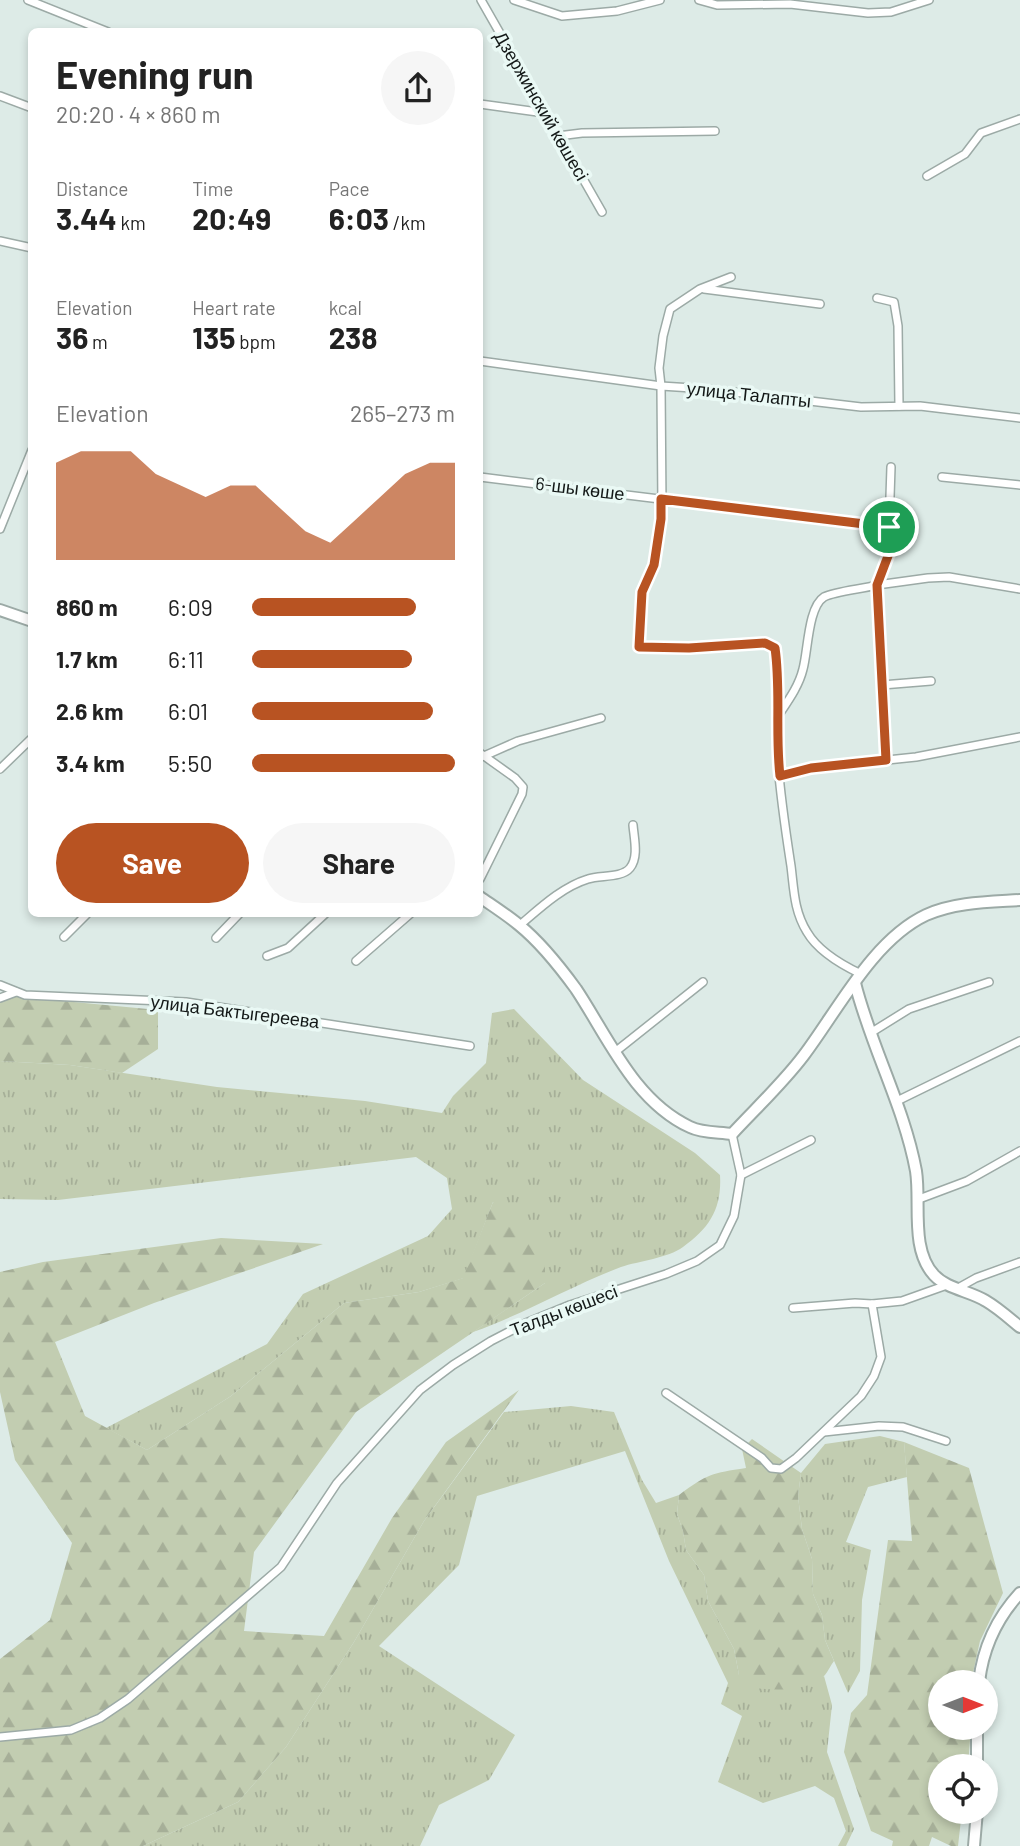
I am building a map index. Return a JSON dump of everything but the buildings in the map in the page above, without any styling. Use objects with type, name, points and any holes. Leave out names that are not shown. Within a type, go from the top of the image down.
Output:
[{"type":"street","points":[[29,0],[98,28]]},
{"type":"street","name":"Дзержинский көшесі","points":[[481,0],[602,212]]},
{"type":"street","points":[[514,0],[562,16],[617,10],[660,0]]},
{"type":"street","points":[[699,0],[717,5],[790,4],[868,13],[891,12],[929,0]]},
{"type":"street","points":[[0,96],[28,106]]},
{"type":"street","points":[[483,104],[545,113]]},
{"type":"street","points":[[927,176],[965,154],[981,133],[1020,118]]},
{"type":"street","points":[[558,136],[582,132],[715,131]]},
{"type":"street","points":[[0,241],[28,247]]},
{"type":"street","points":[[731,277],[699,289],[670,309],[663,336],[659,368],[661,519],[654,565],[642,592],[639,647],[689,648],[765,643],[775,648],[784,830],[798,916],[808,936],[858,978],[863,1014],[897,1101],[915,1171],[923,1255],[934,1276],[947,1285],[986,1300],[1020,1327]]},
{"type":"street","points":[[699,289],[718,289],[820,304]]},
{"type":"street","points":[[877,298],[894,302],[898,326],[899,406]]},
{"type":"street","name":"улица Талапты","points":[[483,361],[661,386],[861,407],[939,408],[1020,418]]},
{"type":"street","points":[[0,529],[28,460]]},
{"type":"street","points":[[886,760],[877,585],[888,556],[891,467]]},
{"type":"street","name":"6-шы көше","points":[[483,477],[889,527]]},
{"type":"street","points":[[942,477],[1020,485]]},
{"type":"street","points":[[777,716],[794,692],[803,670],[814,612],[825,597],[877,585],[948,577],[1020,589]]},
{"type":"street","points":[[0,610],[28,620]]},
{"type":"street","points":[[882,685],[931,681]]},
{"type":"street","points":[[483,755],[518,741],[601,718]]},
{"type":"street","points":[[780,776],[811,768],[916,757],[1020,737]]},
{"type":"street","points":[[0,769],[28,742]]},
{"type":"street","points":[[483,756],[515,778],[523,787],[483,873]]},
{"type":"street","points":[[520,925],[545,903],[588,879],[627,872],[633,865],[635,856],[634,825]]},
{"type":"street","points":[[483,899],[520,925],[574,987],[629,1074],[654,1102],[672,1118],[691,1128],[732,1134],[803,1058],[858,978],[902,930],[926,915],[973,903],[1020,900]]},
{"type":"street","points":[[65,937],[84,917]]},
{"type":"street","points":[[216,937],[236,917]]},
{"type":"street","points":[[267,957],[288,948],[322,917]]},
{"type":"street","points":[[356,961],[407,917]]},
{"type":"street","points":[[615,1052],[703,982]]},
{"type":"street","points":[[872,1032],[909,1009],[989,982]]},
{"type":"street","points":[[0,985],[17,992]]},
{"type":"street","name":"улица Бактыгереева","points":[[0,998],[17,992],[48,996],[186,1002],[470,1046]]},
{"type":"street","points":[[897,1101],[1020,1041]]},
{"type":"street","name":"Талды көшесі","points":[[0,1737],[71,1730],[100,1718],[128,1699],[281,1567],[337,1483],[420,1390],[491,1340],[570,1305],[666,1274],[697,1261],[720,1245],[734,1216],[741,1175],[732,1134]]},
{"type":"street","points":[[741,1175],[811,1140]]},
{"type":"street","points":[[919,1199],[967,1181],[1020,1151]]},
{"type":"street","points":[[958,1288],[976,1278],[1020,1262]]},
{"type":"street","points":[[793,1308],[902,1301],[947,1285]]},
{"type":"street","points":[[666,1393],[762,1458],[771,1468],[781,1469],[861,1396],[874,1377],[881,1357],[872,1304]]},
{"type":"street","points":[[823,1432],[879,1426],[903,1427],[946,1441]]},
{"type":"street","points":[[980,1670],[982,1658],[995,1627],[1020,1593]]},
{"type":"street","points":[[974,1846],[975,1824]]},
{"type":"green space","points":[[0,995],[158,1010],[158,1049],[122,1073],[70,1065],[0,1061]]},
{"type":"green space","points":[[514,1009],[583,1080],[695,1153],[720,1175],[719,1198],[707,1225],[677,1251],[621,1267],[473,1332],[545,1283],[493,1202],[464,1278],[419,1292],[344,1303],[231,1396],[147,1450],[106,1428],[267,1344],[303,1294],[428,1236],[452,1209],[447,1178],[416,1157],[58,1200],[0,1199],[0,1061],[70,1065],[217,1087],[365,1101],[442,1113],[453,1096],[486,1063],[492,1013]]},
{"type":"green space","points":[[493,1202],[545,1242],[545,1283],[356,1412],[254,1552],[244,1631],[324,1636],[392,1518],[446,1442],[519,1390],[424,1521],[354,1642],[286,1747],[238,1802],[143,1846],[0,1846],[0,1659],[50,1620],[72,1543],[15,1460],[0,1392],[0,1272],[43,1262],[221,1238],[323,1244],[154,1303],[55,1342],[85,1416],[147,1450],[231,1396],[344,1303],[419,1292],[463,1278]]},
{"type":"green space","points":[[571,1406],[614,1412],[642,1480],[656,1503],[679,1495],[677,1514],[686,1550],[704,1575],[708,1601],[734,1649],[739,1675],[804,1686],[824,1676],[832,1705],[827,1752],[854,1829],[846,1846],[838,1846],[846,1831],[834,1798],[815,1786],[763,1803],[718,1782],[742,1716],[721,1704],[728,1683],[669,1561],[625,1451],[477,1496],[459,1565],[379,1646],[515,1735],[489,1780],[439,1805],[420,1846],[143,1846],[238,1802],[286,1747],[354,1642],[424,1521],[504,1412]]},
{"type":"green space","points":[[880,1436],[904,1442],[907,1477],[868,1487],[846,1542],[871,1550],[862,1600],[860,1671],[848,1693],[825,1640],[822,1615],[813,1594],[812,1559],[802,1529],[798,1496],[801,1473],[825,1444]]},
{"type":"green space","points":[[752,1439],[801,1473],[798,1496],[802,1529],[812,1559],[813,1594],[822,1615],[825,1640],[834,1661],[825,1675],[817,1681],[798,1688],[776,1690],[745,1687],[739,1675],[734,1649],[708,1601],[704,1575],[686,1550],[677,1514],[679,1495],[696,1483],[717,1473],[746,1468],[742,1449]]},
{"type":"green space","points":[[904,1442],[969,1468],[1003,1593],[980,1641],[974,1670],[928,1670],[928,1740],[970,1740],[969,1754],[928,1754],[928,1824],[961,1824],[958,1846],[951,1846],[932,1837],[929,1846],[892,1846],[893,1841],[871,1831],[844,1752],[851,1713],[867,1695],[888,1540],[912,1541]]},
{"type":"route","points":[[661,499],[889,527],[888,556],[877,585],[886,760],[811,768],[780,776],[775,648],[765,643],[689,648],[639,647],[642,592],[654,565],[661,519],[661,499]]}]
